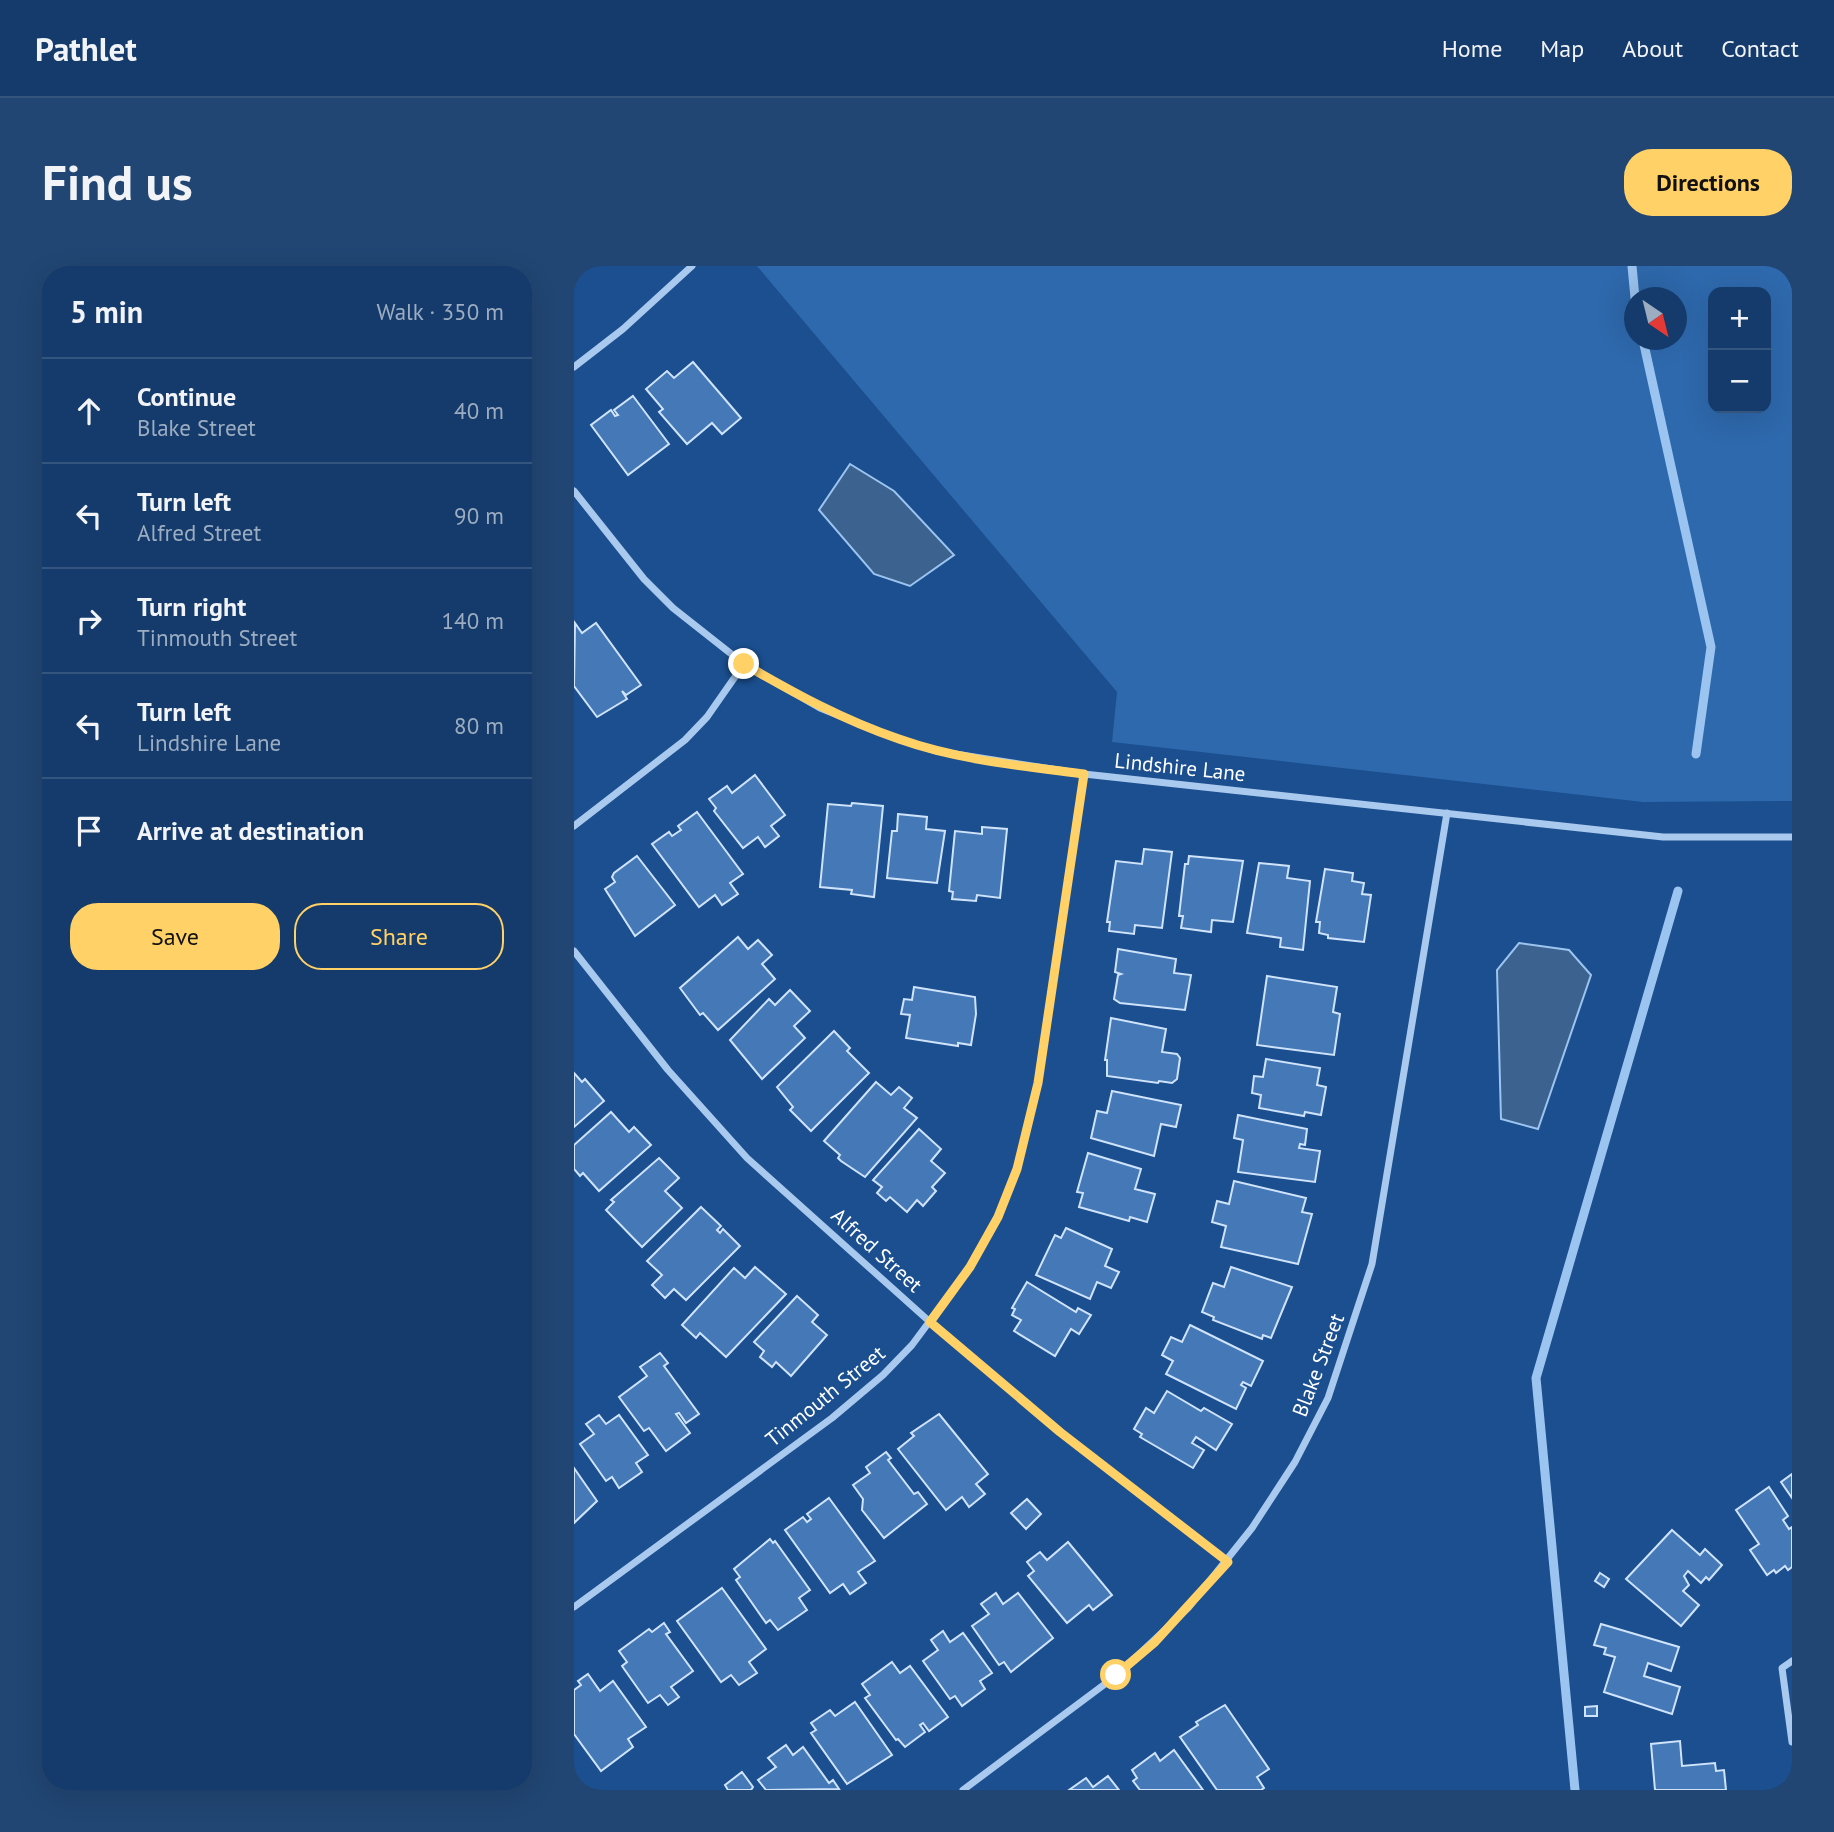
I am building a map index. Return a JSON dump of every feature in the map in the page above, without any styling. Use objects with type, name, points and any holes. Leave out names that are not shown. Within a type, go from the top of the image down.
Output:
[{"type":"street","points":[[574,367],[624,329],[692,266]]},
{"type":"street","name":"Lindshire Lane","points":[[574,491],[644,579],[673,608],[744,664],[820,708],[900,740],[981,760],[1084,774],[1663,837],[1792,837]]},
{"type":"street","points":[[574,826],[685,740],[707,717],[744,664]]},
{"type":"street","name":"Tinmouth Street","points":[[574,1607],[832,1418],[883,1375],[930,1322],[970,1267],[998,1217],[1017,1169],[1038,1083],[1084,774]]},
{"type":"street","name":"Blake Street","points":[[962,1790],[1070,1712],[1126,1666],[1188,1608],[1228,1562],[1295,1462],[1328,1398],[1372,1264],[1447,813]]},
{"type":"street","name":"Alfred Street","points":[[574,951],[668,1070],[723,1132],[930,1322],[1060,1432],[1228,1562]]},
{"type":"street","points":[[1792,1661],[1782,1668],[1792,1742]]},
{"type":"shaded area","points":[[757,266],[1792,266],[1792,801],[1643,802],[1112,742],[1117,692]]},
{"type":"shaded area","points":[[850,464],[894,491],[954,555],[910,586],[874,574],[819,510]]},
{"type":"shaded area","points":[[1519,943],[1569,950],[1591,975],[1538,1129],[1501,1119],[1497,970]]},
{"type":"building","points":[[693,362],[741,418],[722,434],[712,423],[687,444],[659,412],[663,409],[646,389],[667,371],[674,378]]},
{"type":"building","points":[[633,396],[669,444],[628,475],[591,425],[611,410],[615,416],[618,415],[614,410]]},
{"type":"building","points":[[575,623],[582,633],[596,623],[641,685],[626,695],[622,691],[627,699],[597,717],[574,686]]},
{"type":"building","points":[[755,775],[785,815],[771,826],[779,836],[765,847],[758,837],[743,848],[714,811],[716,808],[709,799],[727,786],[732,793]]},
{"type":"building","points":[[852,803],[883,806],[874,897],[851,894],[852,890],[820,887],[828,804],[851,806]]},
{"type":"building","points":[[697,812],[743,874],[730,883],[738,894],[722,905],[715,895],[699,907],[652,844],[669,832],[672,836],[681,830],[678,826]]},
{"type":"building","points":[[898,814],[927,817],[926,829],[945,831],[937,883],[887,878],[892,831],[897,831]]},
{"type":"building","points":[[982,827],[1007,829],[1000,898],[977,895],[976,901],[952,899],[953,892],[949,891],[955,831],[982,834]]},
{"type":"building","points":[[1144,849],[1172,852],[1162,928],[1135,925],[1134,934],[1109,931],[1110,922],[1107,922],[1116,861],[1142,864]]},
{"type":"building","points":[[637,856],[675,905],[635,936],[605,889],[615,882],[612,877],[614,873]]},
{"type":"building","points":[[1189,856],[1243,861],[1233,922],[1212,920],[1211,932],[1181,928],[1183,916],[1179,916],[1185,864],[1188,864]]},
{"type":"building","points":[[1259,863],[1289,866],[1287,878],[1310,881],[1303,950],[1280,947],[1281,938],[1247,933]]},
{"type":"building","points":[[1325,869],[1353,873],[1352,881],[1364,883],[1362,894],[1371,895],[1364,942],[1328,938],[1328,935],[1319,933],[1320,922],[1316,922]]},
{"type":"building","points":[[738,937],[748,949],[758,940],[772,955],[762,964],[775,979],[718,1030],[703,1013],[700,1015],[680,988]]},
{"type":"building","points":[[1118,949],[1176,959],[1174,973],[1191,975],[1185,1010],[1120,1003],[1114,999],[1118,975],[1121,974],[1115,972]]},
{"type":"building","points":[[1267,976],[1337,987],[1333,1012],[1340,1014],[1334,1055],[1257,1045]]},
{"type":"building","points":[[914,987],[975,997],[976,1014],[971,1045],[958,1043],[958,1046],[906,1038],[910,1015],[901,1014],[904,999],[912,1000]]},
{"type":"building","points":[[790,990],[810,1011],[794,1026],[805,1038],[762,1079],[730,1040],[769,999],[775,1005]]},
{"type":"building","points":[[1111,1018],[1166,1029],[1162,1052],[1177,1054],[1180,1058],[1177,1079],[1172,1083],[1158,1083],[1107,1076],[1105,1060]]},
{"type":"building","points":[[834,1031],[850,1048],[847,1051],[869,1073],[811,1131],[790,1110],[793,1107],[777,1087]]},
{"type":"building","points":[[1266,1059],[1320,1068],[1317,1085],[1326,1087],[1321,1115],[1305,1112],[1304,1116],[1259,1108],[1261,1095],[1252,1093],[1254,1076],[1263,1077]]},
{"type":"building","points":[[574,1073],[582,1082],[585,1079],[604,1101],[574,1127]]},
{"type":"building","points":[[876,1082],[891,1095],[899,1087],[912,1098],[904,1108],[917,1118],[865,1177],[841,1161],[838,1158],[840,1155],[824,1141]]},
{"type":"building","points":[[1112,1091],[1181,1105],[1176,1127],[1161,1124],[1154,1156],[1091,1138],[1097,1111],[1107,1113]]},
{"type":"building","points":[[611,1112],[629,1132],[634,1127],[651,1145],[599,1191],[583,1173],[580,1176],[574,1169],[574,1145]]},
{"type":"building","points":[[1238,1115],[1307,1129],[1305,1145],[1300,1144],[1299,1148],[1320,1151],[1315,1182],[1238,1172],[1243,1140],[1234,1138]]},
{"type":"building","points":[[919,1129],[941,1149],[931,1161],[945,1173],[932,1187],[936,1191],[923,1206],[917,1200],[907,1212],[890,1197],[886,1201],[877,1193],[882,1187],[873,1180]]},
{"type":"building","points":[[1088,1153],[1141,1169],[1135,1189],[1155,1194],[1147,1222],[1130,1217],[1129,1221],[1079,1207],[1083,1193],[1077,1192]]},
{"type":"building","points":[[659,1158],[679,1178],[665,1191],[682,1208],[642,1247],[606,1210],[614,1202],[611,1200]]},
{"type":"building","points":[[1234,1181],[1306,1198],[1302,1212],[1312,1214],[1298,1264],[1221,1247],[1226,1226],[1212,1222],[1217,1201],[1229,1204]]},
{"type":"building","points":[[701,1207],[721,1226],[717,1230],[720,1233],[723,1229],[740,1246],[686,1300],[674,1289],[665,1298],[652,1285],[662,1275],[647,1261]]},
{"type":"building","points":[[1066,1228],[1112,1249],[1105,1266],[1119,1272],[1111,1288],[1097,1282],[1090,1299],[1036,1275],[1055,1235],[1061,1238]]},
{"type":"building","points":[[755,1267],[786,1294],[726,1357],[700,1333],[696,1338],[682,1325],[734,1268],[745,1278]]},
{"type":"building","points":[[1231,1267],[1292,1287],[1271,1338],[1263,1335],[1262,1339],[1213,1320],[1214,1317],[1202,1312],[1213,1283],[1224,1287]]},
{"type":"building","points":[[1027,1282],[1076,1312],[1078,1308],[1091,1315],[1079,1334],[1071,1329],[1055,1356],[1014,1331],[1021,1320],[1012,1315],[1015,1309],[1012,1308]]},
{"type":"building","points":[[797,1296],[818,1315],[812,1322],[827,1335],[791,1376],[776,1362],[772,1367],[760,1357],[764,1351],[754,1342]]},
{"type":"building","points":[[1190,1325],[1263,1361],[1251,1386],[1243,1382],[1241,1385],[1246,1388],[1236,1409],[1166,1374],[1173,1361],[1162,1355],[1171,1337],[1182,1342]]},
{"type":"building","points":[[660,1353],[668,1363],[664,1366],[699,1414],[686,1423],[679,1413],[676,1414],[690,1433],[666,1451],[649,1428],[644,1431],[619,1397],[647,1376],[640,1367]]},
{"type":"building","points":[[1167,1391],[1201,1411],[1204,1408],[1232,1424],[1216,1450],[1196,1437],[1192,1443],[1204,1450],[1193,1468],[1140,1437],[1142,1434],[1134,1429],[1146,1408],[1154,1413]]},
{"type":"building","points":[[939,1414],[988,1474],[976,1484],[985,1494],[969,1507],[962,1497],[946,1510],[898,1449],[914,1436],[911,1433]]},
{"type":"building","points":[[599,1415],[606,1424],[619,1415],[648,1455],[636,1463],[642,1472],[619,1488],[612,1477],[606,1481],[580,1444],[594,1434],[586,1424]]},
{"type":"building","points":[[886,1452],[891,1458],[888,1460],[914,1494],[918,1492],[927,1504],[884,1538],[862,1510],[863,1499],[853,1485],[870,1473],[866,1467]]},
{"type":"building","points":[[574,1468],[597,1501],[574,1523]]},
{"type":"building","points":[[1792,1474],[1792,1498],[1781,1482]]},
{"type":"building","points":[[1769,1487],[1788,1516],[1783,1520],[1789,1529],[1792,1527],[1792,1567],[1788,1570],[1785,1566],[1776,1573],[1774,1570],[1767,1575],[1750,1550],[1759,1544],[1736,1510]]},
{"type":"building","points":[[829,1498],[875,1561],[858,1572],[866,1583],[850,1594],[843,1584],[830,1593],[785,1530],[803,1517],[807,1522],[811,1519],[807,1514]]},
{"type":"building","points":[[1027,1499],[1041,1514],[1026,1529],[1011,1513]]},
{"type":"building","points":[[1672,1530],[1700,1555],[1705,1549],[1722,1565],[1709,1580],[1706,1577],[1701,1583],[1688,1571],[1684,1576],[1689,1585],[1683,1591],[1699,1605],[1681,1626],[1626,1579]]},
{"type":"building","points":[[770,1539],[773,1543],[775,1541],[810,1590],[799,1598],[807,1610],[778,1630],[770,1620],[766,1623],[736,1580],[740,1577],[734,1569]]},
{"type":"building","points":[[1068,1542],[1112,1595],[1093,1610],[1089,1605],[1067,1623],[1028,1576],[1034,1571],[1027,1562],[1040,1552],[1047,1560]]},
{"type":"building","points":[[1600,1573],[1609,1579],[1604,1587],[1595,1581]]},
{"type":"building","points":[[722,1588],[766,1649],[749,1662],[757,1673],[739,1685],[731,1675],[721,1682],[677,1621]]},
{"type":"building","points":[[996,1593],[1003,1604],[1018,1593],[1053,1638],[1011,1672],[1004,1662],[999,1665],[972,1626],[989,1614],[981,1604]]},
{"type":"building","points":[[664,1623],[670,1632],[666,1634],[693,1671],[671,1687],[679,1697],[668,1705],[660,1695],[648,1703],[622,1666],[627,1662],[619,1651],[649,1629],[652,1632]]},
{"type":"building","points":[[1601,1624],[1679,1647],[1671,1671],[1648,1663],[1644,1676],[1680,1687],[1672,1714],[1604,1692],[1615,1657],[1604,1654],[1606,1648],[1594,1645]]},
{"type":"building","points":[[943,1631],[950,1642],[963,1633],[992,1673],[980,1681],[985,1689],[962,1706],[955,1696],[950,1699],[923,1661],[938,1650],[931,1640]]},
{"type":"building","points":[[892,1662],[900,1673],[910,1666],[948,1717],[929,1731],[923,1723],[920,1725],[925,1732],[905,1747],[896,1740],[865,1698],[870,1695],[862,1684]]},
{"type":"building","points":[[588,1674],[600,1691],[613,1681],[646,1727],[628,1739],[633,1747],[601,1771],[574,1734],[574,1690],[581,1685],[578,1681]]},
{"type":"building","points":[[855,1702],[892,1755],[847,1784],[811,1733],[816,1730],[811,1723],[830,1710],[835,1716]]},
{"type":"building","points":[[1225,1705],[1269,1769],[1257,1777],[1264,1788],[1261,1790],[1217,1790],[1180,1737],[1198,1725],[1196,1722]]},
{"type":"building","points":[[1597,1706],[1597,1716],[1585,1716],[1585,1707]]},
{"type":"building","points":[[1680,1741],[1682,1766],[1715,1763],[1716,1771],[1724,1770],[1726,1790],[1655,1790],[1651,1744]]},
{"type":"building","points":[[786,1745],[793,1755],[803,1747],[829,1783],[833,1780],[839,1789],[766,1790],[758,1780],[776,1767],[768,1758]]},
{"type":"building","points":[[1174,1750],[1203,1790],[1140,1790],[1133,1781],[1137,1778],[1132,1770],[1155,1753],[1160,1761]]},
{"type":"building","points":[[742,1772],[753,1787],[751,1790],[728,1790],[725,1785]]},
{"type":"building","points":[[1108,1776],[1119,1790],[1069,1790],[1086,1778],[1093,1787]]},
{"type":"waterway","points":[[1632,266],[1634,287]]},
{"type":"waterway","points":[[1645,350],[1711,647],[1696,754]]},
{"type":"waterway","points":[[1575,1790],[1536,1378],[1678,891]]},
{"type":"route","points":[[744,664],[820,708],[900,740],[981,760],[1084,774],[1038,1083],[1017,1169],[998,1217],[970,1267],[930,1322],[1060,1432],[1228,1562],[1155,1642],[1116,1675]]}]
